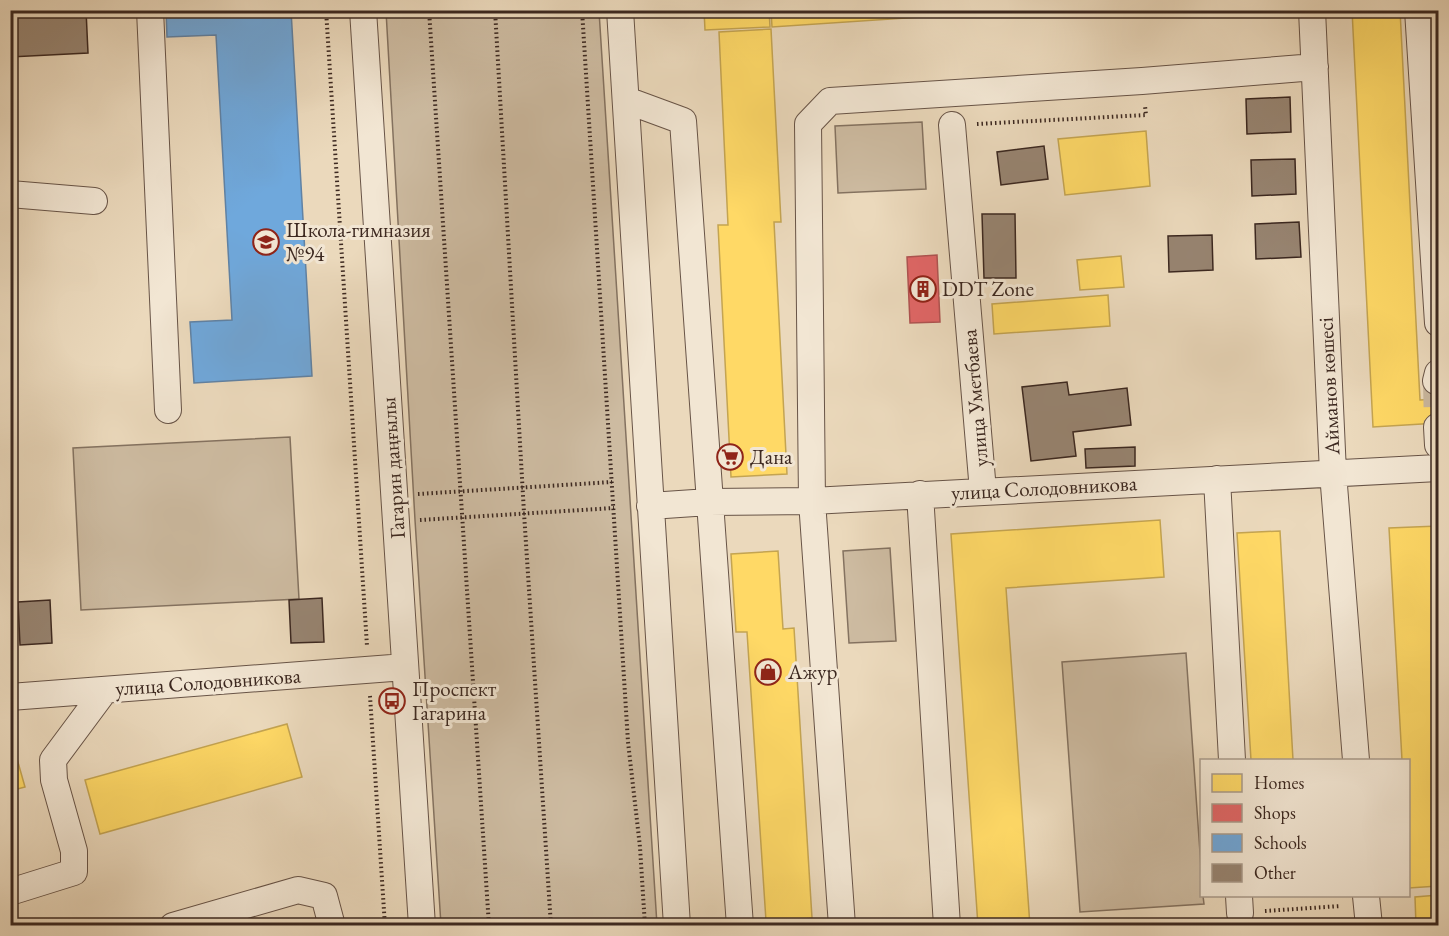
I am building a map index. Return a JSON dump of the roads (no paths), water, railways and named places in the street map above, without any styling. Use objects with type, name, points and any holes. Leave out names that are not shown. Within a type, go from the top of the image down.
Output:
[{"type":"street","points":[[150,10],[168,410]]},
{"type":"street","name":"Гагарин даңғылы","points":[[363,10],[422,926]]},
{"type":"street","points":[[620,10],[677,926]]},
{"type":"street","name":"Айманов көшесі","points":[[1312,10],[1333,473],[1356,759]]},
{"type":"street","points":[[1418,10],[1435,208],[1438,323]]},
{"type":"street","points":[[842,926],[812,501],[808,124],[830,101],[1142,81],[1315,67]]},
{"type":"street","points":[[626,100],[683,121],[740,926]]},
{"type":"street","name":"улица Уметбаева","points":[[952,125],[983,491]]},
{"type":"street","points":[[10,194],[94,201]]},
{"type":"street","points":[[1438,373],[1436,381],[1438,381]]},
{"type":"street","name":"улица Солодовникова","points":[[650,506],[709,502],[812,501],[1438,468]]},
{"type":"street","points":[[1217,479],[1232,759]]},
{"type":"street","points":[[920,494],[947,926]]},
{"type":"street","name":"улица Солодовникова","points":[[10,697],[405,667]]},
{"type":"street","points":[[10,892],[74,872],[74,851],[54,780],[53,760],[105,690]]},
{"type":"street","points":[[173,926],[298,890],[324,896],[332,926]]},
{"type":"tunnel","points":[[1436,381],[1437,427]]},
{"type":"place","name":"Школа-гимназия №94","points":[[266,242]]},
{"type":"place","name":"DDT Zone","points":[[923,289]]},
{"type":"place","name":"Дана","points":[[730,457]]},
{"type":"place","name":"Ажур","points":[[768,672]]},
{"type":"place","name":"Проспект Гагарина","points":[[392,701]]}]
